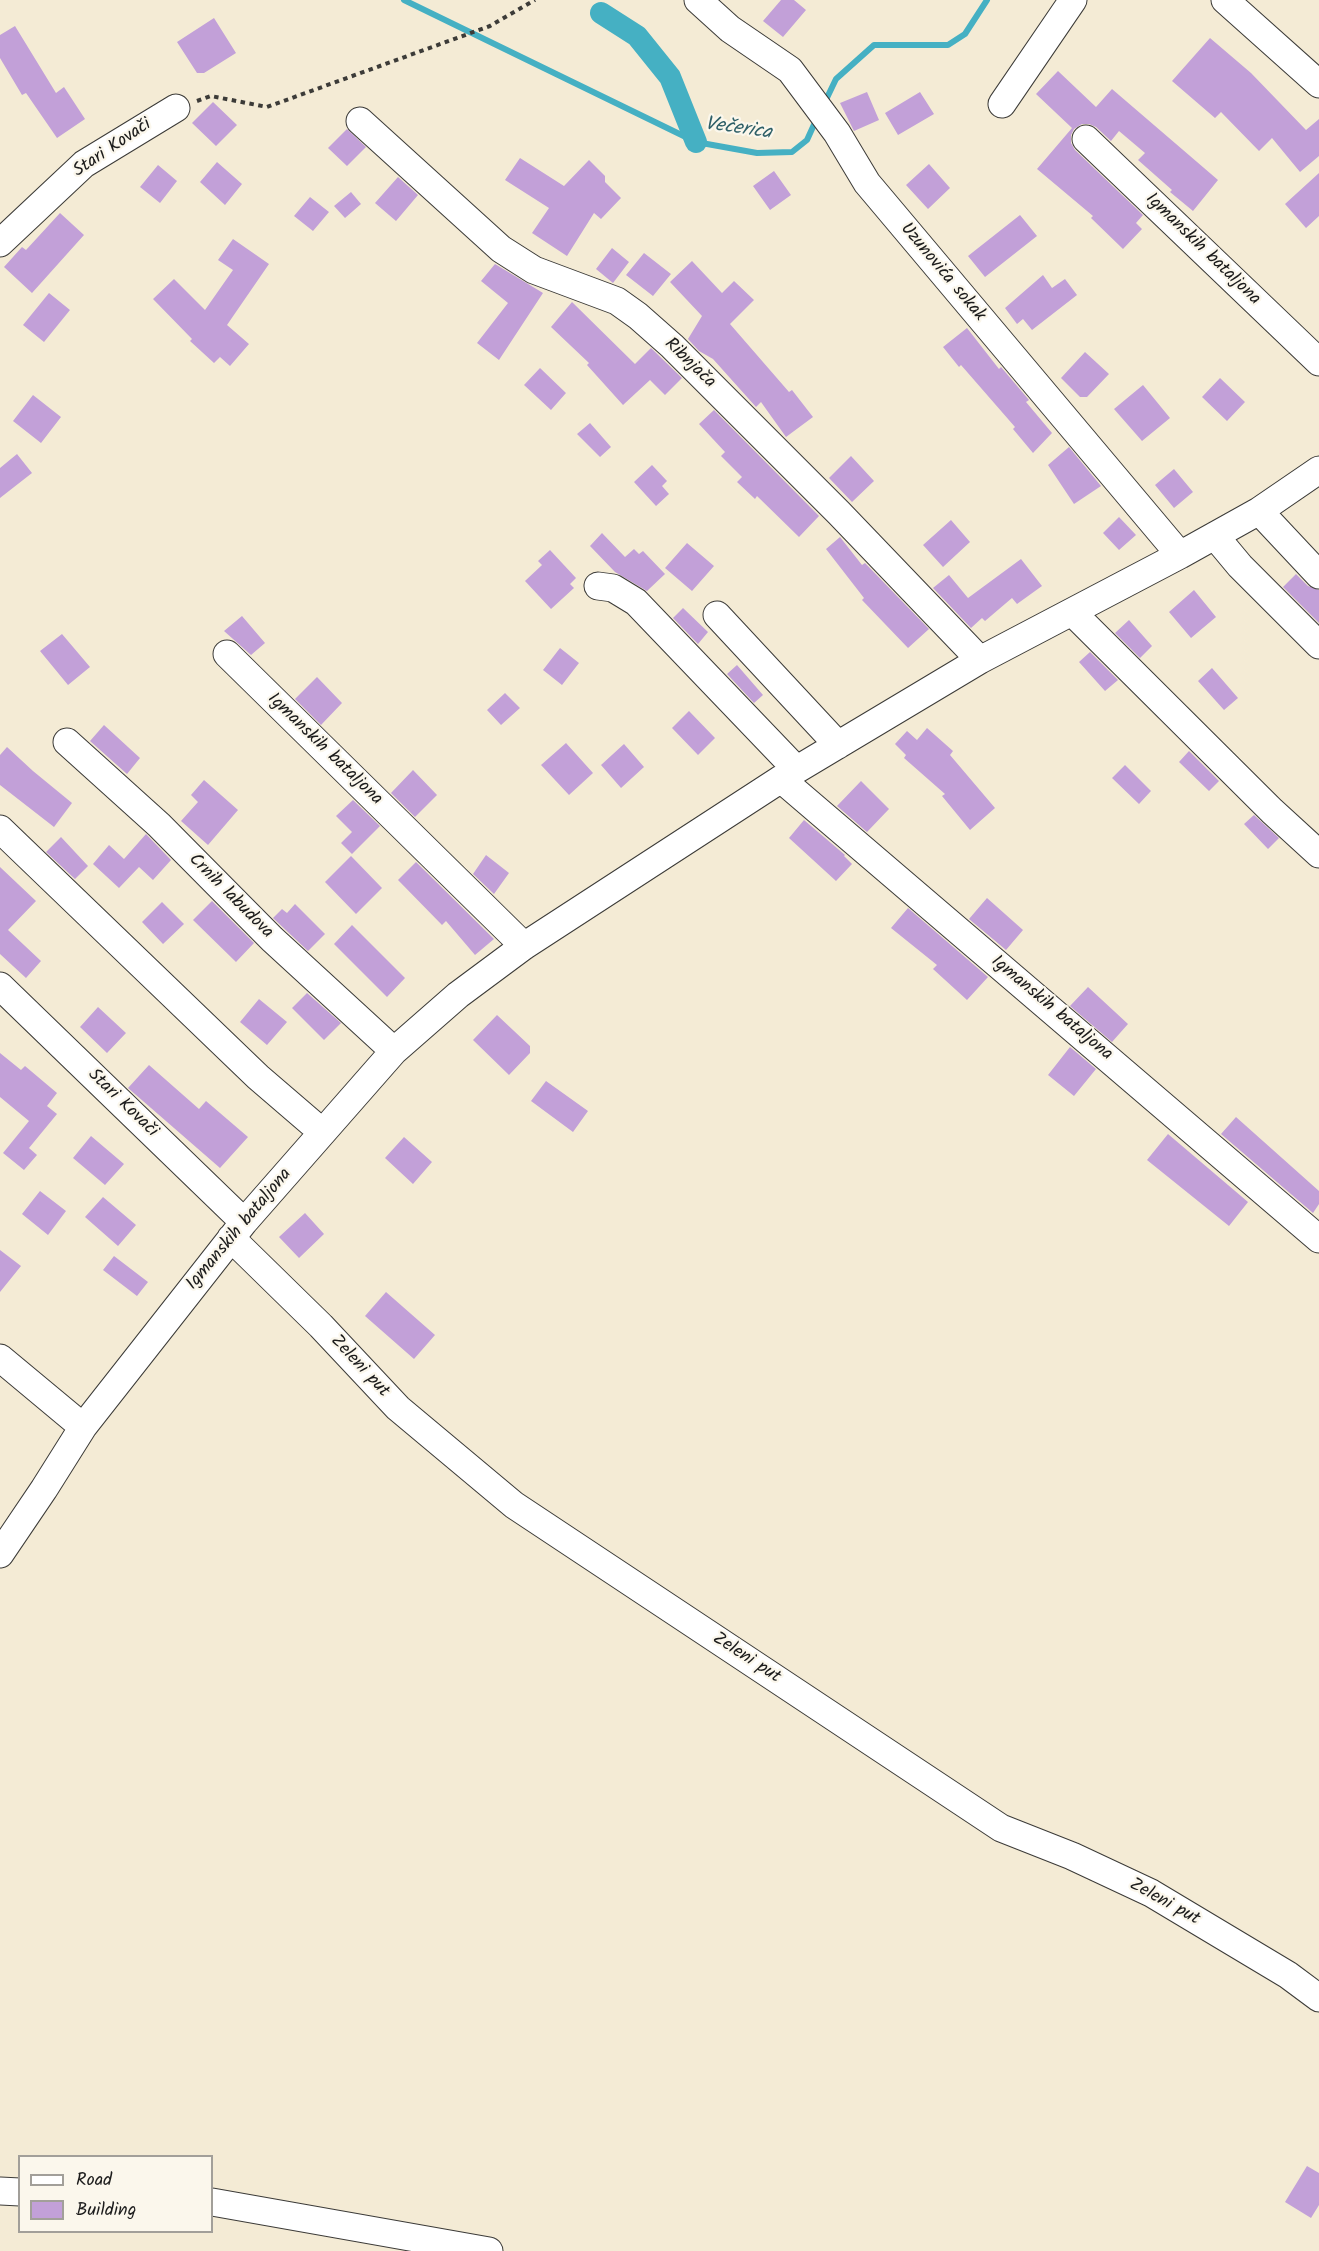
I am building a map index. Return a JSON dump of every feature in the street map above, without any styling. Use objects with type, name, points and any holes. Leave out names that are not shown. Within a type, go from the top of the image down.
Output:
[{"type":"street","name":"Uzunovića sokak","points":[[698,0],[730,29],[790,70],[837,133],[867,183],[1180,555]]},
{"type":"street","points":[[1002,104],[1073,0]]},
{"type":"street","points":[[1225,0],[1319,84]]},
{"type":"street","name":"Stari Kovači","points":[[0,243],[84,164],[176,108]]},
{"type":"street","name":"Ribnjača","points":[[360,121],[501,249],[534,270],[617,301],[638,316],[672,346],[839,513],[980,660]]},
{"type":"street","name":"Igmanskih bataljona","points":[[1086,139],[1319,362]]},
{"type":"street","name":"Igmanskih bataljona","points":[[0,1554],[83,1427],[238,1230],[394,1051],[458,995],[524,945],[789,774],[980,660],[1260,511],[1319,470]]},
{"type":"street","points":[[1260,511],[1319,575]]},
{"type":"street","points":[[1215,536],[1240,566],[1319,645]]},
{"type":"street","points":[[598,586],[613,588],[636,602],[789,774]]},
{"type":"street","points":[[1072,612],[1272,812],[1319,854]]},
{"type":"street","points":[[717,615],[838,745]]},
{"type":"street","name":"Igmanskih bataljona","points":[[227,654],[524,945]]},
{"type":"street","name":"Crnih labudova","points":[[67,742],[159,825],[272,939],[394,1051]]},
{"type":"street","name":"Igmanskih bataljona","points":[[789,774],[1319,1239]]},
{"type":"street","points":[[0,829],[258,1077],[322,1132]]},
{"type":"street","name":"Stari Kovači","points":[[0,986],[238,1230]]},
{"type":"street","name":"Zeleni put","points":[[238,1230],[321,1326],[398,1408],[514,1505],[1001,1828],[1072,1856],[1151,1893],[1288,1975],[1319,1998]]},
{"type":"street","points":[[0,1358],[83,1427]]},
{"type":"street","points":[[0,2191],[18,2192]]},
{"type":"street","points":[[213,2202],[489,2251]]},
{"type":"path","points":[[176,108],[211,96],[267,107],[487,27],[535,0]]},
{"type":"building","points":[[781,0],[794,0],[806,10],[783,37],[763,21]]},
{"type":"building","points":[[214,18],[236,53],[204,73],[197,73],[177,42]]},
{"type":"building","points":[[15,26],[56,93],[64,87],[85,119],[57,138],[26,93],[22,95],[0,58],[0,35]]},
{"type":"building","points":[[1210,38],[1251,73],[1306,130],[1319,119],[1319,156],[1300,172],[1272,138],[1259,151],[1221,112],[1215,118],[1172,81]]},
{"type":"building","points":[[1058,71],[1096,107],[1112,89],[1218,180],[1193,211],[1138,160],[1145,153],[1119,131],[1111,141],[1096,127],[1082,124],[1074,129],[1071,143],[1075,150],[1143,215],[1136,223],[1142,229],[1123,249],[1091,218],[1093,216],[1037,169],[1072,128],[1036,94]]},
{"type":"building","points":[[867,92],[879,120],[854,131],[840,103]]},
{"type":"building","points":[[920,92],[934,114],[898,135],[885,113]]},
{"type":"building","points":[[213,102],[237,125],[216,146],[192,123]]},
{"type":"building","points":[[347,129],[366,147],[347,166],[328,148]]},
{"type":"building","points":[[520,158],[564,186],[589,160],[605,176],[605,182],[621,198],[601,219],[594,213],[567,256],[532,233],[549,208],[505,180]]},
{"type":"building","points":[[217,162],[242,184],[225,205],[200,182]]},
{"type":"building","points":[[929,164],[950,188],[928,209],[906,185]]},
{"type":"building","points":[[158,165],[177,181],[160,203],[140,187]]},
{"type":"building","points":[[774,171],[791,195],[770,210],[753,186]]},
{"type":"building","points":[[1319,173],[1319,216],[1306,228],[1285,204]]},
{"type":"building","points":[[398,177],[418,195],[396,221],[375,203]]},
{"type":"building","points":[[351,192],[361,204],[345,218],[334,206]]},
{"type":"building","points":[[310,197],[329,212],[313,231],[294,216]]},
{"type":"building","points":[[60,213],[84,235],[32,293],[4,267],[22,247],[26,250]]},
{"type":"building","points":[[1020,215],[1037,236],[985,277],[968,256]]},
{"type":"building","points":[[233,239],[269,264],[227,325],[249,344],[230,366],[220,357],[214,363],[190,341],[192,339],[153,299],[174,279],[205,310],[233,270],[218,260]]},
{"type":"building","points":[[612,248],[629,262],[613,283],[596,269]]},
{"type":"building","points":[[644,253],[671,274],[653,296],[626,275]]},
{"type":"building","points":[[692,261],[722,293],[734,281],[754,300],[730,324],[789,392],[792,390],[813,417],[786,437],[761,402],[756,407],[713,359],[699,351],[688,339],[702,316],[670,282]]},
{"type":"building","points":[[495,264],[543,293],[499,360],[477,343],[508,303],[481,281]]},
{"type":"building","points":[[1043,275],[1052,288],[1065,279],[1077,295],[1032,330],[1023,319],[1017,324],[1005,308]]},
{"type":"building","points":[[49,293],[70,310],[44,342],[23,325]]},
{"type":"building","points":[[572,302],[635,364],[651,348],[682,378],[665,395],[650,380],[623,405],[587,365],[589,363],[551,327]]},
{"type":"building","points":[[967,328],[999,369],[1001,367],[1029,400],[1026,402],[1052,433],[1033,453],[1013,429],[1015,427],[943,347]]},
{"type":"building","points":[[1085,352],[1109,374],[1087,397],[1080,397],[1061,378]]},
{"type":"building","points":[[540,368],[566,393],[551,410],[524,385]]},
{"type":"building","points":[[1220,378],[1245,402],[1227,421],[1202,397]]},
{"type":"building","points":[[1143,385],[1170,418],[1142,441],[1114,409]]},
{"type":"building","points":[[33,395],[61,417],[41,443],[13,421]]},
{"type":"building","points":[[714,410],[819,516],[799,537],[757,496],[755,499],[737,482],[742,477],[721,456],[725,452],[699,424]]},
{"type":"building","points":[[590,423],[611,447],[600,457],[577,434]]},
{"type":"building","points":[[1069,447],[1101,486],[1074,504],[1048,465]]},
{"type":"building","points":[[17,454],[32,473],[0,498],[0,468]]},
{"type":"building","points":[[851,456],[874,481],[852,502],[829,478]]},
{"type":"building","points":[[652,465],[667,481],[662,486],[669,494],[656,506],[634,482]]},
{"type":"building","points":[[1174,469],[1193,492],[1174,508],[1155,485]]},
{"type":"building","points":[[1119,517],[1136,535],[1119,550],[1103,533]]},
{"type":"building","points":[[951,520],[970,542],[943,567],[923,545]]},
{"type":"building","points":[[602,533],[625,557],[634,549],[639,554],[643,551],[665,574],[647,591],[615,572],[590,546]]},
{"type":"building","points":[[840,537],[862,565],[865,563],[929,629],[908,648],[862,600],[864,598],[826,549]]},
{"type":"building","points":[[687,543],[714,566],[692,591],[665,568]]},
{"type":"building","points":[[550,550],[576,578],[570,584],[574,588],[551,609],[525,581],[542,565],[538,561]]},
{"type":"building","points":[[1021,559],[1042,586],[1017,604],[1012,598],[985,621],[982,618],[971,628],[933,588],[949,575],[968,598]]},
{"type":"building","points":[[1296,574],[1308,586],[1319,590],[1319,623],[1283,587]]},
{"type":"building","points":[[1194,590],[1216,617],[1191,638],[1169,612]]},
{"type":"building","points":[[683,608],[708,632],[698,644],[673,618]]},
{"type":"building","points":[[242,616],[265,643],[251,655],[224,631]]},
{"type":"building","points":[[1129,620],[1152,646],[1140,658],[1115,633]]},
{"type":"building","points":[[62,634],[90,667],[68,685],[40,651]]},
{"type":"building","points":[[560,648],[579,663],[562,685],[543,670]]},
{"type":"building","points":[[1090,652],[1118,680],[1105,691],[1079,662]]},
{"type":"building","points":[[737,665],[763,695],[754,703],[727,674]]},
{"type":"building","points":[[1212,668],[1238,698],[1224,710],[1198,681]]},
{"type":"building","points":[[317,677],[342,703],[321,725],[295,699]]},
{"type":"building","points":[[505,693],[520,708],[501,725],[487,710]]},
{"type":"building","points":[[689,711],[715,738],[698,755],[672,728]]},
{"type":"building","points":[[104,725],[140,758],[127,774],[90,741]]},
{"type":"building","points":[[927,728],[953,751],[950,755],[995,808],[970,830],[942,796],[945,794],[904,758],[906,755],[895,744],[907,731],[917,740]]},
{"type":"building","points":[[566,743],[593,773],[569,795],[541,765]]},
{"type":"building","points":[[624,744],[644,767],[621,788],[601,765]]},
{"type":"building","points":[[7,747],[72,803],[54,827],[0,785],[0,755]]},
{"type":"building","points":[[1189,751],[1219,781],[1209,791],[1179,762]]},
{"type":"building","points":[[1125,765],[1151,791],[1139,804],[1112,778]]},
{"type":"building","points":[[413,770],[437,795],[415,817],[391,793]]},
{"type":"building","points":[[204,780],[238,810],[208,845],[181,821],[198,802],[191,795]]},
{"type":"building","points":[[861,781],[889,809],[867,832],[837,806]]},
{"type":"building","points":[[353,800],[380,826],[352,854],[341,843],[352,832],[336,816]]},
{"type":"building","points":[[1254,815],[1279,838],[1268,849],[1244,824]]},
{"type":"building","points":[[804,820],[845,855],[852,864],[836,881],[789,838]]},
{"type":"building","points":[[146,834],[171,860],[153,880],[139,867],[119,888],[93,864],[109,845],[124,859]]},
{"type":"building","points":[[61,837],[88,866],[75,879],[46,852]]},
{"type":"building","points":[[486,855],[509,873],[494,894],[473,874]]},
{"type":"building","points":[[351,856],[382,888],[356,914],[325,882]]},
{"type":"building","points":[[416,862],[494,939],[475,955],[446,921],[442,925],[398,880]]},
{"type":"building","points":[[0,867],[36,901],[8,930],[41,961],[26,978],[0,954]]},
{"type":"building","points":[[987,898],[1023,930],[1006,950],[969,919]]},
{"type":"building","points":[[212,901],[254,943],[236,962],[193,920]]},
{"type":"building","points":[[162,902],[184,924],[163,944],[142,922]]},
{"type":"building","points":[[295,904],[325,934],[308,951],[273,918],[282,909],[287,913]]},
{"type":"building","points":[[908,908],[988,977],[967,1000],[933,969],[937,965],[891,928]]},
{"type":"building","points":[[352,925],[405,978],[387,997],[334,944]]},
{"type":"building","points":[[1088,987],[1128,1024],[1112,1042],[1070,1006]]},
{"type":"building","points":[[307,993],[341,1023],[324,1040],[292,1008]]},
{"type":"building","points":[[259,999],[287,1022],[267,1045],[240,1022]]},
{"type":"building","points":[[98,1007],[126,1033],[107,1053],[80,1027]]},
{"type":"building","points":[[497,1015],[530,1046],[530,1053],[509,1075],[473,1040]]},
{"type":"building","points":[[1070,1047],[1096,1069],[1074,1096],[1048,1075]]},
{"type":"building","points":[[0,1053],[21,1070],[25,1066],[57,1093],[47,1106],[57,1114],[29,1148],[37,1155],[24,1170],[3,1153],[29,1121],[0,1097]]},
{"type":"building","points":[[149,1065],[199,1109],[206,1101],[248,1137],[220,1168],[128,1088]]},
{"type":"building","points":[[546,1081],[588,1111],[573,1132],[531,1101]]},
{"type":"building","points":[[1236,1117],[1319,1191],[1319,1204],[1313,1213],[1221,1134]]},
{"type":"building","points":[[1168,1134],[1248,1202],[1229,1226],[1147,1160]]},
{"type":"building","points":[[91,1136],[124,1164],[105,1185],[73,1158]]},
{"type":"building","points":[[404,1137],[432,1162],[413,1184],[385,1158]]},
{"type":"building","points":[[40,1191],[66,1211],[48,1235],[22,1214]]},
{"type":"building","points":[[103,1197],[136,1225],[118,1246],[85,1217]]},
{"type":"building","points":[[305,1213],[324,1234],[299,1258],[279,1237]]},
{"type":"building","points":[[0,1250],[21,1266],[0,1292]]},
{"type":"building","points":[[114,1256],[148,1282],[137,1296],[103,1270]]},
{"type":"building","points":[[386,1292],[435,1335],[414,1359],[365,1316]]},
{"type":"building","points":[[1307,2166],[1319,2173],[1319,2205],[1311,2218],[1285,2202]]},
{"type":"waterway","name":"Večerica","points":[[404,0],[696,142],[757,153],[792,152],[807,140],[817,118]]},
{"type":"waterway","name":"Večerica","points":[[824,104],[836,79],[874,45],[948,45],[965,34],[987,0]]},
{"type":"waterway","points":[[601,13],[637,36],[670,77],[696,142]]}]
